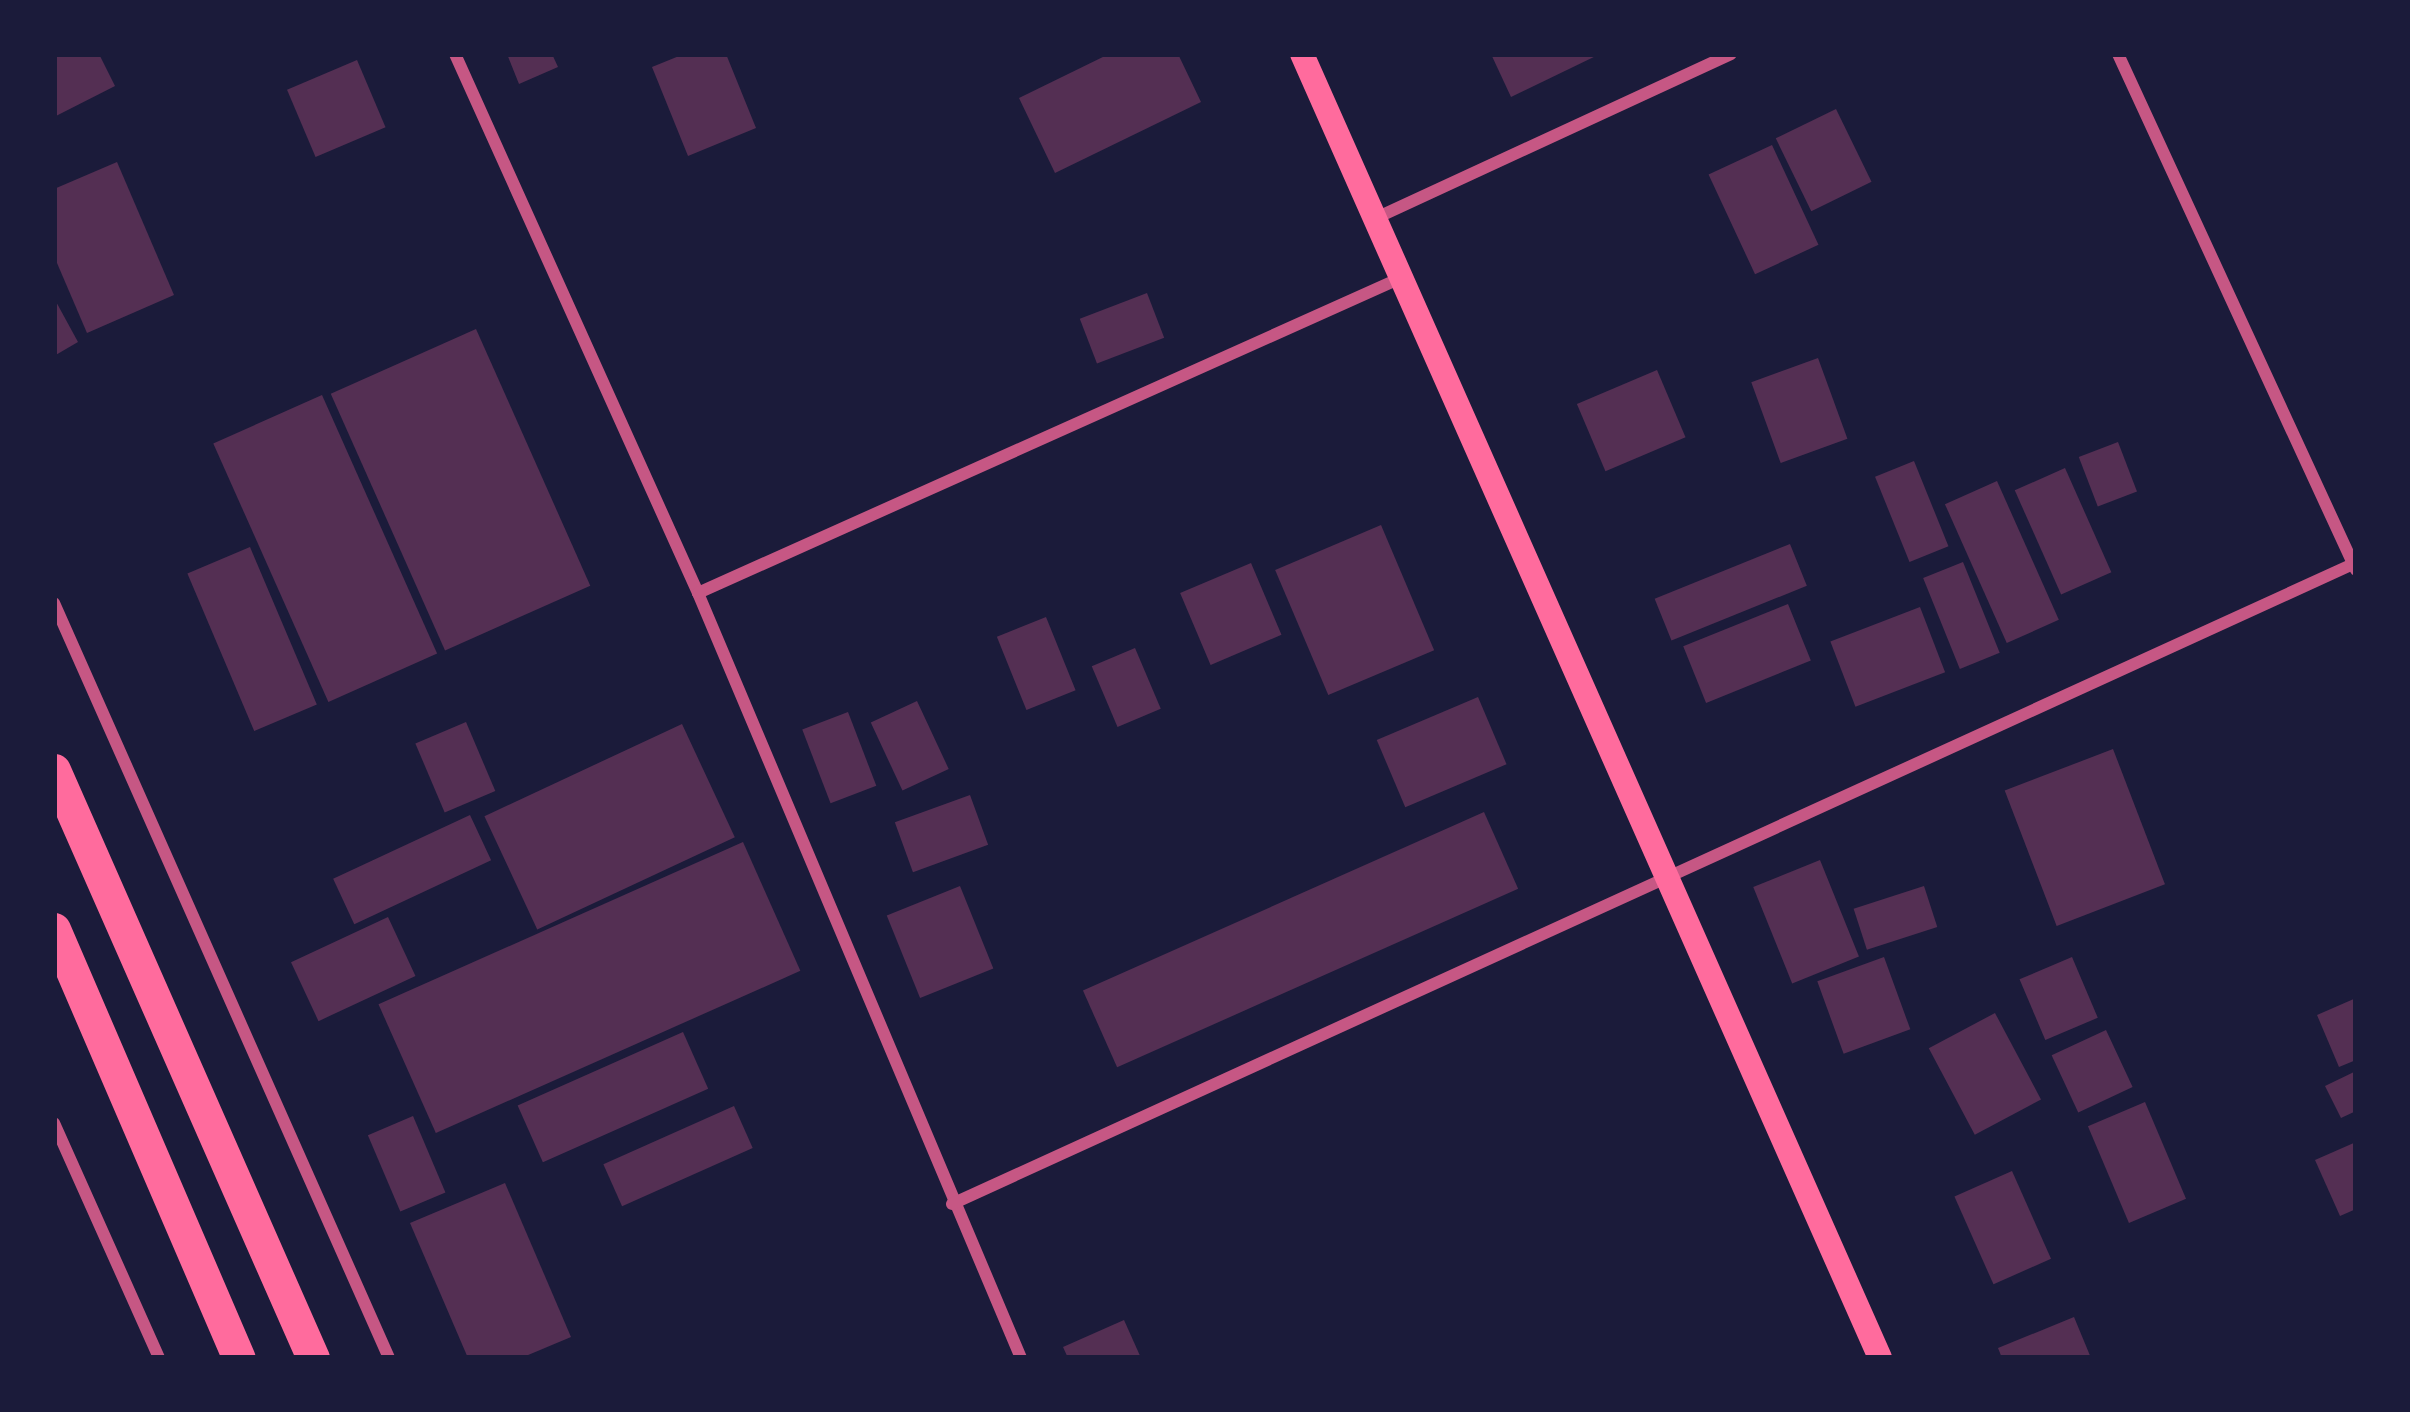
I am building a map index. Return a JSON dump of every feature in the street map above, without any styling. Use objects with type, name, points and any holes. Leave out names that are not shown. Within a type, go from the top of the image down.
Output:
[{"type":"highway","points":[[54,770],[313,1358]]},
{"type":"highway","points":[[54,929],[239,1358]]},
{"type":"highway","points":[[213,1358],[218,1308]]},
{"type":"main road","points":[[1302,54],[1880,1358]]},
{"type":"street","points":[[455,54],[698,593],[952,1204],[1022,1358]]},
{"type":"street","points":[[1375,218],[1731,54]]},
{"type":"street","points":[[952,1204],[2354,567],[2118,54]]},
{"type":"street","points":[[698,593],[1401,278]]},
{"type":"street","points":[[54,603],[389,1358]]},
{"type":"street","points":[[55,1128],[159,1358]]},
{"type":"building","points":[[54,54],[99,54],[115,86],[54,117]]},
{"type":"building","points":[[507,54],[552,54],[558,67],[519,84]]},
{"type":"building","points":[[684,54],[726,54],[756,128],[688,156],[652,67]]},
{"type":"building","points":[[1109,54],[1178,54],[1201,102],[1055,173],[1019,98]]},
{"type":"building","points":[[1491,54],[1600,54],[1511,97]]},
{"type":"building","points":[[357,60],[386,127],[316,157],[287,90]]},
{"type":"building","points":[[1836,109],[1872,182],[1811,211],[1776,138]]},
{"type":"building","points":[[1772,145],[1818,245],[1755,274],[1709,175]]},
{"type":"building","points":[[117,162],[174,295],[87,333],[54,256],[54,189]]},
{"type":"building","points":[[1147,293],[1164,338],[1097,364],[1080,319]]},
{"type":"building","points":[[54,298],[78,342],[54,356]]},
{"type":"building","points":[[476,329],[590,586],[445,650],[331,394]]},
{"type":"building","points":[[1818,358],[1847,439],[1781,463],[1751,382]]},
{"type":"building","points":[[1657,370],[1686,437],[1605,471],[1577,404]]},
{"type":"building","points":[[322,395],[437,654],[328,702],[213,443]]},
{"type":"building","points":[[2118,442],[2137,491],[2098,507],[2079,457]]},
{"type":"building","points":[[1914,461],[1948,546],[1910,562],[1875,477]]},
{"type":"building","points":[[2065,468],[2111,572],[2061,595],[2015,490]]},
{"type":"building","points":[[1997,481],[2059,620],[2007,643],[1945,504]]},
{"type":"building","points":[[1381,525],[1434,650],[1328,695],[1275,570]]},
{"type":"building","points":[[1790,544],[1807,586],[1671,640],[1655,599]]},
{"type":"building","points":[[250,547],[317,704],[254,731],[187,574]]},
{"type":"building","points":[[1963,562],[2000,653],[1960,669],[1923,578]]},
{"type":"building","points":[[1251,563],[1281,635],[1211,665],[1180,593]]},
{"type":"building","points":[[1788,604],[1811,661],[1706,703],[1683,646]]},
{"type":"building","points":[[1920,607],[1945,672],[1855,707],[1830,641]]},
{"type":"building","points":[[1046,617],[1076,690],[1026,710],[997,637]]},
{"type":"building","points":[[1135,648],[1161,709],[1118,727],[1092,666]]},
{"type":"building","points":[[1478,697],[1507,764],[1405,807],[1377,740]]},
{"type":"building","points":[[917,701],[949,769],[902,791],[871,723]]},
{"type":"building","points":[[848,712],[876,786],[831,803],[802,730]]},
{"type":"building","points":[[466,722],[495,791],[445,813],[415,743]]},
{"type":"building","points":[[682,724],[735,837],[537,929],[484,816]]},
{"type":"building","points":[[2113,749],[2165,884],[2057,926],[2005,791]]},
{"type":"building","points":[[970,795],[988,845],[913,872],[895,822]]},
{"type":"building","points":[[1484,812],[1518,889],[1117,1067],[1083,991]]},
{"type":"building","points":[[470,815],[491,860],[354,924],[333,879]]},
{"type":"building","points":[[743,842],[800,971],[436,1133],[378,1004]]},
{"type":"building","points":[[1820,860],[1859,956],[1792,983],[1753,887]]},
{"type":"building","points":[[960,886],[993,969],[920,998],[887,916]]},
{"type":"building","points":[[1924,886],[1937,927],[1867,950],[1854,909]]},
{"type":"building","points":[[388,917],[415,976],[318,1021],[291,962]]},
{"type":"building","points":[[1884,957],[1910,1029],[1844,1054],[1817,981]]},
{"type":"building","points":[[2072,957],[2098,1018],[2045,1040],[2020,979]]},
{"type":"building","points":[[2356,998],[2356,1060],[2339,1067],[2317,1015]]},
{"type":"building","points":[[1995,1013],[2041,1100],[1975,1135],[1929,1048]]},
{"type":"building","points":[[2106,1030],[2133,1087],[2078,1112],[2052,1055]]},
{"type":"building","points":[[683,1032],[708,1089],[543,1162],[518,1106]]},
{"type":"building","points":[[2356,1071],[2356,1111],[2341,1118],[2325,1086]]},
{"type":"building","points":[[2145,1102],[2186,1199],[2129,1223],[2088,1126]]},
{"type":"building","points":[[734,1106],[753,1148],[622,1206],[603,1164]]},
{"type":"building","points":[[413,1116],[445,1192],[400,1212],[368,1135]]},
{"type":"building","points":[[2356,1142],[2356,1209],[2340,1216],[2315,1160]]},
{"type":"building","points":[[2012,1171],[2051,1259],[1993,1284],[1954,1197]]},
{"type":"building","points":[[505,1183],[571,1337],[521,1358],[468,1358],[410,1223]]},
{"type":"building","points":[[2074,1317],[2091,1358],[2002,1358],[1998,1348]]},
{"type":"building","points":[[1124,1320],[1141,1358],[1068,1358],[1063,1347]]}]
